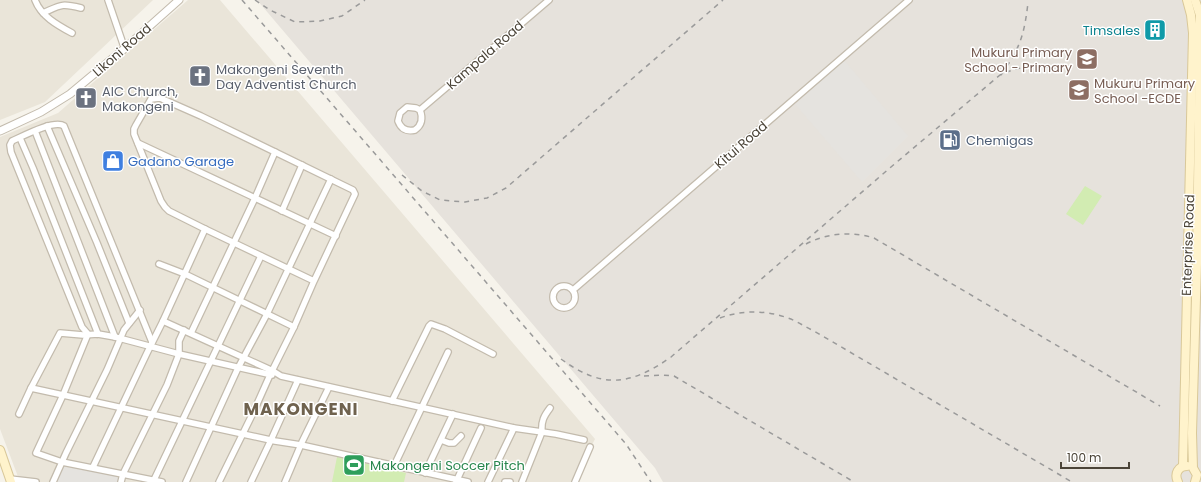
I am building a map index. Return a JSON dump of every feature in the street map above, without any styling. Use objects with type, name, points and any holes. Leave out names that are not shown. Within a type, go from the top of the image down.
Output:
[{"type":"main road","name":"Enterprise Road","points":[[1187,0],[1193,26],[1190,339],[1192,439],[1194,468],[1197,475],[1195,482]]},
{"type":"main road","name":"Enterprise Road","points":[[1178,482],[1176,478],[1177,472],[1183,466],[1190,339],[1200,31],[1200,15],[1196,0]]},
{"type":"main road","points":[[0,452],[11,480]]},
{"type":"main road","points":[[1183,466],[1194,468]]},
{"type":"street","points":[[35,0],[38,7],[55,24],[72,33]]},
{"type":"street","points":[[108,0],[123,44]]},
{"type":"street","name":"Likoni Road","points":[[0,130],[26,117],[68,92],[175,0]]},
{"type":"street","name":"Likoni Road","points":[[0,130],[41,112],[70,94],[114,58],[179,0]]},
{"type":"street","name":"Kampala Road","points":[[420,110],[549,0]]},
{"type":"street","name":"Kitui Road","points":[[573,290],[909,0]]},
{"type":"street","points":[[43,13],[62,5],[81,8]]},
{"type":"street","points":[[219,482],[294,327],[355,192],[201,116],[167,101],[156,98],[151,99],[134,129],[134,134],[161,201],[165,207],[169,211],[205,229],[314,281]]},
{"type":"street","points":[[411,107],[420,110],[422,119],[419,127],[411,131],[403,129],[398,121],[398,117],[403,109],[411,107]]},
{"type":"street","points":[[88,334],[82,327],[11,152],[10,145],[12,141],[47,126],[60,124],[65,127],[140,310],[151,344]]},
{"type":"street","points":[[47,126],[129,323]]},
{"type":"street","points":[[35,132],[118,338]]},
{"type":"street","points":[[20,138],[98,334]]},
{"type":"street","points":[[138,143],[336,236]]},
{"type":"street","points":[[191,333],[255,198],[275,152]]},
{"type":"street","points":[[282,211],[302,165]]},
{"type":"street","points":[[186,482],[238,368],[267,314],[331,179]]},
{"type":"street","points":[[93,467],[205,229]]},
{"type":"street","points":[[154,481],[261,256]]},
{"type":"street","points":[[159,264],[185,274],[294,327]]},
{"type":"street","points":[[560,286],[564,286],[573,290],[575,299],[571,306],[562,308],[555,304],[553,297],[556,289],[560,286]]},
{"type":"street","points":[[54,482],[62,462],[92,401],[118,338],[140,310]]},
{"type":"street","points":[[163,321],[244,358],[271,373]]},
{"type":"street","points":[[392,401],[431,324],[445,329],[493,354]]},
{"type":"street","points":[[121,482],[123,474],[167,385],[179,354],[179,341],[184,330]]},
{"type":"street","points":[[19,414],[60,333],[98,334],[151,344],[179,354],[238,368],[271,373],[421,408],[514,428],[584,440]]},
{"type":"street","points":[[88,334],[63,395],[36,453],[62,462],[162,482]]},
{"type":"street","points":[[394,466],[448,352]]},
{"type":"street","points":[[251,482],[298,380]]},
{"type":"street","points":[[285,482],[329,387]]},
{"type":"street","points":[[31,388],[242,434],[301,445],[456,481],[468,482]]},
{"type":"street","points":[[287,404],[296,408],[304,408],[316,413]]},
{"type":"street","points":[[522,482],[542,432],[544,415],[550,408]]},
{"type":"street","points":[[425,473],[453,414]]},
{"type":"street","points":[[456,481],[481,428]]},
{"type":"street","points":[[488,482],[514,428]]},
{"type":"street","points":[[441,440],[454,443],[461,436]]},
{"type":"street","points":[[575,482],[590,447]]},
{"type":"street","points":[[11,480],[36,482]]},
{"type":"street","points":[[505,482],[510,482]]},
{"type":"shaded area","points":[[0,0],[153,0],[45,102],[0,120]]},
{"type":"shaded area","name":"MAKONGENI","points":[[188,0],[220,0],[595,439],[573,482],[20,482],[0,429],[0,137],[58,113]]},
{"type":"shaded area","points":[[257,0],[1201,0],[1201,482],[663,482],[655,468]]},
{"type":"shaded area","points":[[844,60],[908,136],[862,182],[795,104]]},
{"type":"shaded area","points":[[63,467],[89,468],[121,475],[117,482],[57,482]]},
{"type":"green space","points":[[1085,186],[1102,196],[1083,225],[1066,214]]},
{"type":"green space","name":"Makongeni Soccer Pitch","points":[[337,457],[406,473],[404,482],[332,482]]},
{"type":"railway","points":[[242,0],[626,444],[651,482]]},
{"type":"railway","points":[[255,0],[270,10],[295,22],[320,21],[342,16],[365,0]]},
{"type":"railway","points":[[402,175],[422,191],[440,200],[465,202],[487,198],[506,188],[723,0]]},
{"type":"railway","points":[[1001,75],[1017,49],[1023,33],[1028,3]]},
{"type":"railway","points":[[561,359],[576,369],[603,379],[616,380],[629,378],[642,374],[656,367],[671,357],[1000,75],[1027,67],[1055,68]]},
{"type":"railway","points":[[806,244],[822,237],[840,234],[857,234],[874,238],[1160,406]]},
{"type":"railway","points":[[720,318],[745,312],[763,312],[780,315],[795,321],[1072,482]]},
{"type":"railway","points":[[644,376],[674,376],[854,482]]},
{"type":"place","name":"Timsales","points":[[1155,30]]},
{"type":"place","name":"Mukuru Primary School - Primary","points":[[1087,59]]},
{"type":"place","name":"Makongeni Seventh Day Adventist Church","points":[[200,76]]},
{"type":"place","name":"Mukuru Primary School -ECDE","points":[[1079,90]]},
{"type":"place","name":"AIC Church, Makongeni","points":[[86,98]]},
{"type":"place","name":"Chemigas","points":[[950,140]]},
{"type":"place","name":"Gadano Garage","points":[[113,161]]},
{"type":"place","name":"Makongeni Soccer Pitch","points":[[354,465]]},
{"type":"district","name":"MAKONGENI","points":[[301,409]]}]
